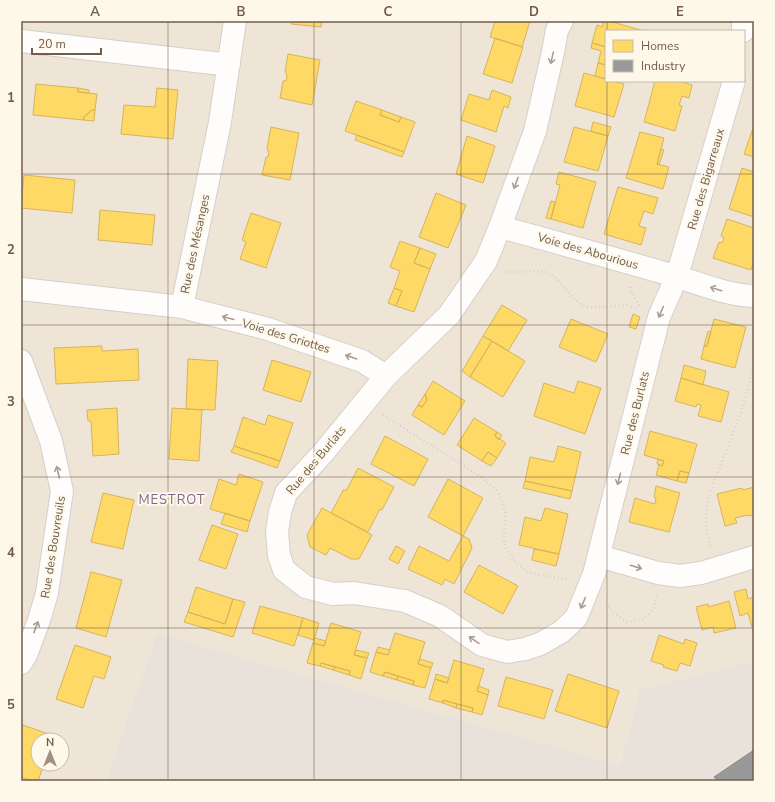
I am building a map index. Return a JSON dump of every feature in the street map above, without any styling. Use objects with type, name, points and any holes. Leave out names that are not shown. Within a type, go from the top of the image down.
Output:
[{"type":"street","name":"Rue des Mésanges","points":[[21,290],[182,307],[220,122],[235,21]]},
{"type":"street","name":"Rue des Burlats","points":[[562,21],[557,30],[535,131],[500,227],[486,260],[450,316],[386,376],[323,453],[286,493],[280,512],[277,532],[279,555],[284,570],[306,587],[333,594],[354,593],[405,601],[440,616],[482,645],[507,652],[525,649],[540,644],[561,632],[576,618],[594,574],[659,317],[677,276]]},
{"type":"street","points":[[21,40],[229,64]]},
{"type":"street","name":"Rue des Bigarreaux","points":[[677,276],[734,82]]},
{"type":"street","name":"Voie des Abourious","points":[[500,227],[677,276],[725,292],[754,296]]},
{"type":"street","name":"Voie des Griottes","points":[[182,307],[268,329],[362,361],[386,376]]},
{"type":"street","name":"Rue des Bouvreuils","points":[[21,361],[51,441],[62,491],[47,593],[26,655],[21,663]]},
{"type":"street","points":[[599,556],[658,573],[680,576],[701,573],[754,557]]},
{"type":"path","points":[[486,260],[502,272],[547,272],[558,280],[574,299],[585,307],[627,305],[642,311],[630,289],[629,279],[631,264]]},
{"type":"path","points":[[712,550],[706,530],[706,511],[710,493],[741,412],[754,365]]},
{"type":"path","points":[[377,412],[480,476],[497,491],[505,512],[504,544],[514,561],[528,572],[568,579]]},
{"type":"shaded area","points":[[21,21],[754,21],[754,661],[638,690],[636,705],[620,765],[157,633],[106,781],[21,781]]},
{"type":"shaded area","points":[[157,633],[620,765],[636,705],[638,690],[754,661],[754,781],[106,781]]},
{"type":"building: Homes","points":[[291,21],[322,21],[321,27],[291,24]]},
{"type":"building: Homes","points":[[495,21],[530,21],[522,47],[490,37]]},
{"type":"building: Homes","points":[[604,21],[609,21],[640,30],[605,30],[605,47],[592,43],[597,25],[602,27]]},
{"type":"building: Homes","points":[[495,38],[523,47],[512,83],[483,74]]},
{"type":"building: Homes","points":[[592,43],[605,47],[605,65],[598,63],[601,51],[591,48]]},
{"type":"building: Homes","points":[[288,54],[320,60],[312,105],[280,98],[283,81],[286,81],[287,75],[285,72]]},
{"type":"building: Homes","points":[[598,63],[605,65],[605,79],[595,76]]},
{"type":"building: Homes","points":[[584,73],[605,79],[605,82],[624,84],[614,117],[575,106]]},
{"type":"building: Homes","points":[[655,82],[683,82],[692,85],[689,98],[682,96],[679,105],[682,106],[675,131],[644,122]]},
{"type":"building: Homes","points":[[36,84],[78,88],[78,92],[97,94],[95,110],[92,110],[84,117],[83,120],[33,115]]},
{"type":"building: Homes","points":[[78,88],[89,90],[89,93],[78,92]]},
{"type":"building: Homes","points":[[157,88],[178,90],[173,139],[121,134],[124,105],[155,107]]},
{"type":"building: Homes","points":[[492,90],[511,97],[508,108],[504,106],[496,132],[461,120],[469,94],[489,100]]},
{"type":"building: Homes","points":[[356,101],[382,110],[380,115],[399,122],[401,117],[415,122],[404,152],[345,131]]},
{"type":"building: Homes","points":[[92,110],[95,110],[94,121],[83,120],[84,117]]},
{"type":"building: Homes","points":[[382,110],[401,117],[399,122],[380,115]]},
{"type":"building: Homes","points":[[593,122],[611,127],[608,136],[591,131]]},
{"type":"building: Homes","points":[[271,127],[299,133],[290,180],[262,175],[266,157],[268,157],[269,152],[267,149]]},
{"type":"building: Homes","points":[[574,127],[608,136],[598,171],[564,162]]},
{"type":"building: Homes","points":[[754,128],[754,157],[744,154]]},
{"type":"building: Homes","points":[[640,132],[664,138],[657,164],[669,167],[663,189],[626,178]]},
{"type":"building: Homes","points":[[357,135],[404,152],[402,157],[355,140]]},
{"type":"building: Homes","points":[[467,136],[495,146],[483,183],[456,174]]},
{"type":"building: Homes","points":[[661,149],[664,150],[659,165],[657,164]]},
{"type":"building: Homes","points":[[742,168],[754,172],[754,217],[729,209]]},
{"type":"building: Homes","points":[[559,172],[596,182],[583,228],[551,219],[560,185],[556,184]]},
{"type":"building: Homes","points":[[24,175],[75,180],[72,213],[21,208]]},
{"type":"building: Homes","points":[[618,187],[658,198],[653,214],[644,211],[639,226],[646,228],[641,245],[604,234]]},
{"type":"building: Homes","points":[[436,193],[466,205],[448,248],[419,237]]},
{"type":"building: Homes","points":[[551,201],[555,202],[551,219],[546,218]]},
{"type":"building: Homes","points":[[100,210],[155,215],[152,245],[98,240]]},
{"type":"building: Homes","points":[[251,213],[281,223],[266,268],[240,259],[246,242],[242,240]]},
{"type":"building: Homes","points":[[727,219],[754,228],[754,260],[751,270],[713,258],[719,242],[722,243],[724,238],[721,236]]},
{"type":"building: Homes","points":[[400,241],[420,248],[414,263],[430,269],[414,312],[396,306],[402,291],[394,288],[400,271],[390,267]]},
{"type":"building: Homes","points":[[420,248],[436,254],[430,269],[414,263]]},
{"type":"building: Homes","points":[[394,288],[402,291],[396,306],[388,303]]},
{"type":"building: Homes","points":[[502,305],[527,320],[508,351],[483,336]]},
{"type":"building: Homes","points":[[633,314],[640,317],[636,329],[629,327]]},
{"type":"building: Homes","points":[[571,319],[608,334],[596,362],[559,347]]},
{"type":"building: Homes","points":[[714,319],[746,327],[735,368],[701,359],[704,346],[707,346]]},
{"type":"building: Homes","points":[[708,331],[711,332],[707,346],[704,346]]},
{"type":"building: Homes","points":[[483,336],[492,341],[470,377],[462,371]]},
{"type":"building: Homes","points":[[492,341],[525,361],[503,397],[470,377]]},
{"type":"building: Homes","points":[[102,346],[102,351],[138,349],[139,380],[56,384],[54,348]]},
{"type":"building: Homes","points":[[188,359],[218,361],[215,410],[186,409]]},
{"type":"building: Homes","points":[[272,360],[311,372],[301,402],[263,390]]},
{"type":"building: Homes","points":[[684,365],[706,371],[703,385],[681,378]]},
{"type":"building: Homes","points":[[681,378],[729,392],[721,422],[698,416],[701,405],[697,404],[696,407],[675,401]]},
{"type":"building: Homes","points":[[433,381],[465,401],[444,435],[412,415],[418,405],[422,407],[427,400],[425,394]]},
{"type":"building: Homes","points":[[578,381],[601,388],[585,434],[534,416],[544,383],[574,393]]},
{"type":"building: Homes","points":[[425,394],[427,400],[422,407],[418,405]]},
{"type":"building: Homes","points":[[117,408],[119,454],[93,456],[91,421],[88,421],[87,410]]},
{"type":"building: Homes","points":[[172,408],[202,410],[199,461],[169,459]]},
{"type":"building: Homes","points":[[268,415],[293,423],[280,461],[234,446],[243,417],[265,425]]},
{"type":"building: Homes","points":[[474,418],[497,432],[495,436],[506,443],[497,458],[488,452],[482,461],[457,445]]},
{"type":"building: Homes","points":[[650,431],[697,444],[689,473],[680,471],[677,481],[656,475],[659,465],[662,466],[664,461],[644,455]]},
{"type":"building: Homes","points":[[497,432],[502,435],[499,440],[495,436]]},
{"type":"building: Homes","points":[[385,436],[428,459],[414,486],[371,464]]},
{"type":"building: Homes","points":[[234,446],[280,461],[277,468],[231,452]]},
{"type":"building: Homes","points":[[558,446],[581,452],[572,491],[525,481],[530,457],[554,462]]},
{"type":"building: Homes","points":[[488,452],[497,458],[491,466],[482,461]]},
{"type":"building: Homes","points":[[658,459],[664,461],[662,466],[657,464]]},
{"type":"building: Homes","points":[[358,468],[394,487],[368,532],[331,513],[344,489],[346,491]]},
{"type":"building: Homes","points":[[680,471],[689,473],[686,483],[677,481]]},
{"type":"building: Homes","points":[[239,474],[263,482],[250,521],[210,509],[219,479],[236,485]]},
{"type":"building: Homes","points":[[448,479],[483,498],[463,536],[428,517]]},
{"type":"building: Homes","points":[[525,481],[572,491],[570,499],[523,488]]},
{"type":"building: Homes","points":[[656,486],[680,493],[669,532],[629,522],[635,498],[655,504],[656,498],[654,497]]},
{"type":"building: Homes","points":[[754,487],[754,515],[735,518],[737,523],[725,526],[717,494],[742,488],[743,490]]},
{"type":"building: Homes","points":[[103,493],[134,500],[123,549],[91,542]]},
{"type":"building: Homes","points":[[322,508],[372,535],[359,559],[351,559],[330,548],[326,555],[310,547],[307,535]]},
{"type":"building: Homes","points":[[545,508],[568,514],[559,554],[519,545],[525,517],[541,521]]},
{"type":"building: Homes","points":[[225,513],[250,521],[247,532],[221,524]]},
{"type":"building: Homes","points":[[212,525],[238,534],[226,569],[199,560]]},
{"type":"building: Homes","points":[[463,536],[469,539],[472,548],[454,584],[445,579],[442,585],[408,569],[419,546],[449,561]]},
{"type":"building: Homes","points":[[396,546],[405,551],[398,564],[389,559]]},
{"type":"building: Homes","points":[[534,549],[559,554],[556,566],[532,560]]},
{"type":"building: Homes","points":[[479,565],[518,586],[503,614],[464,592]]},
{"type":"building: Homes","points":[[91,572],[122,580],[106,637],[76,628]]},
{"type":"building: Homes","points":[[196,587],[233,599],[225,624],[188,612]]},
{"type":"building: Homes","points":[[746,589],[748,599],[754,597],[754,626],[752,627],[748,613],[740,616],[734,592]]},
{"type":"building: Homes","points":[[233,599],[245,602],[233,637],[184,622],[188,612],[225,624]]},
{"type":"building: Homes","points":[[729,601],[736,628],[714,633],[713,627],[702,630],[696,607],[708,604],[708,607]]},
{"type":"building: Homes","points":[[260,606],[303,618],[294,646],[252,633]]},
{"type":"building: Homes","points":[[303,618],[319,623],[314,640],[298,635]]},
{"type":"building: Homes","points":[[331,623],[361,632],[354,655],[367,658],[361,679],[349,675],[350,671],[321,663],[320,666],[307,663],[313,643],[324,646]]},
{"type":"building: Homes","points":[[395,633],[425,642],[418,664],[431,668],[425,688],[413,685],[414,681],[385,672],[383,676],[370,672],[376,652],[388,655]]},
{"type":"building: Homes","points":[[659,635],[684,644],[685,639],[697,643],[690,666],[680,663],[677,671],[663,667],[664,665],[651,661]]},
{"type":"building: Homes","points":[[315,638],[326,641],[324,646],[313,643]]},
{"type":"building: Homes","points":[[75,645],[111,657],[104,679],[94,676],[83,708],[56,699]]},
{"type":"building: Homes","points":[[378,647],[390,650],[388,655],[376,652]]},
{"type":"building: Homes","points":[[356,650],[369,653],[367,658],[354,655]]},
{"type":"building: Homes","points":[[420,659],[433,663],[431,668],[418,664]]},
{"type":"building: Homes","points":[[454,660],[484,669],[477,691],[488,695],[482,715],[472,712],[473,708],[443,700],[443,703],[429,699],[435,679],[447,683]]},
{"type":"building: Homes","points":[[321,663],[335,667],[333,670],[320,666]]},
{"type":"building: Homes","points":[[335,667],[350,671],[349,675],[333,670]]},
{"type":"building: Homes","points":[[385,672],[398,676],[397,680],[383,676]]},
{"type":"building: Homes","points":[[436,674],[449,678],[447,683],[435,679]]},
{"type":"building: Homes","points":[[568,674],[619,691],[607,728],[555,711]]},
{"type":"building: Homes","points":[[398,676],[414,681],[413,685],[397,680]]},
{"type":"building: Homes","points":[[506,677],[553,690],[544,719],[498,706]]},
{"type":"building: Homes","points":[[479,686],[489,690],[488,695],[477,691]]},
{"type":"building: Homes","points":[[443,700],[457,704],[456,708],[443,703]]},
{"type":"building: Homes","points":[[457,704],[473,708],[472,712],[456,708]]},
{"type":"building: Homes","points":[[23,725],[43,732],[30,732],[30,772],[41,772],[38,781],[32,781],[21,777],[21,732]]},
{"type":"building: Industry","points":[[754,750],[754,781],[715,781],[717,780],[714,777]]},
{"type":"district","name":"MESTROT","points":[[172,499]]}]
